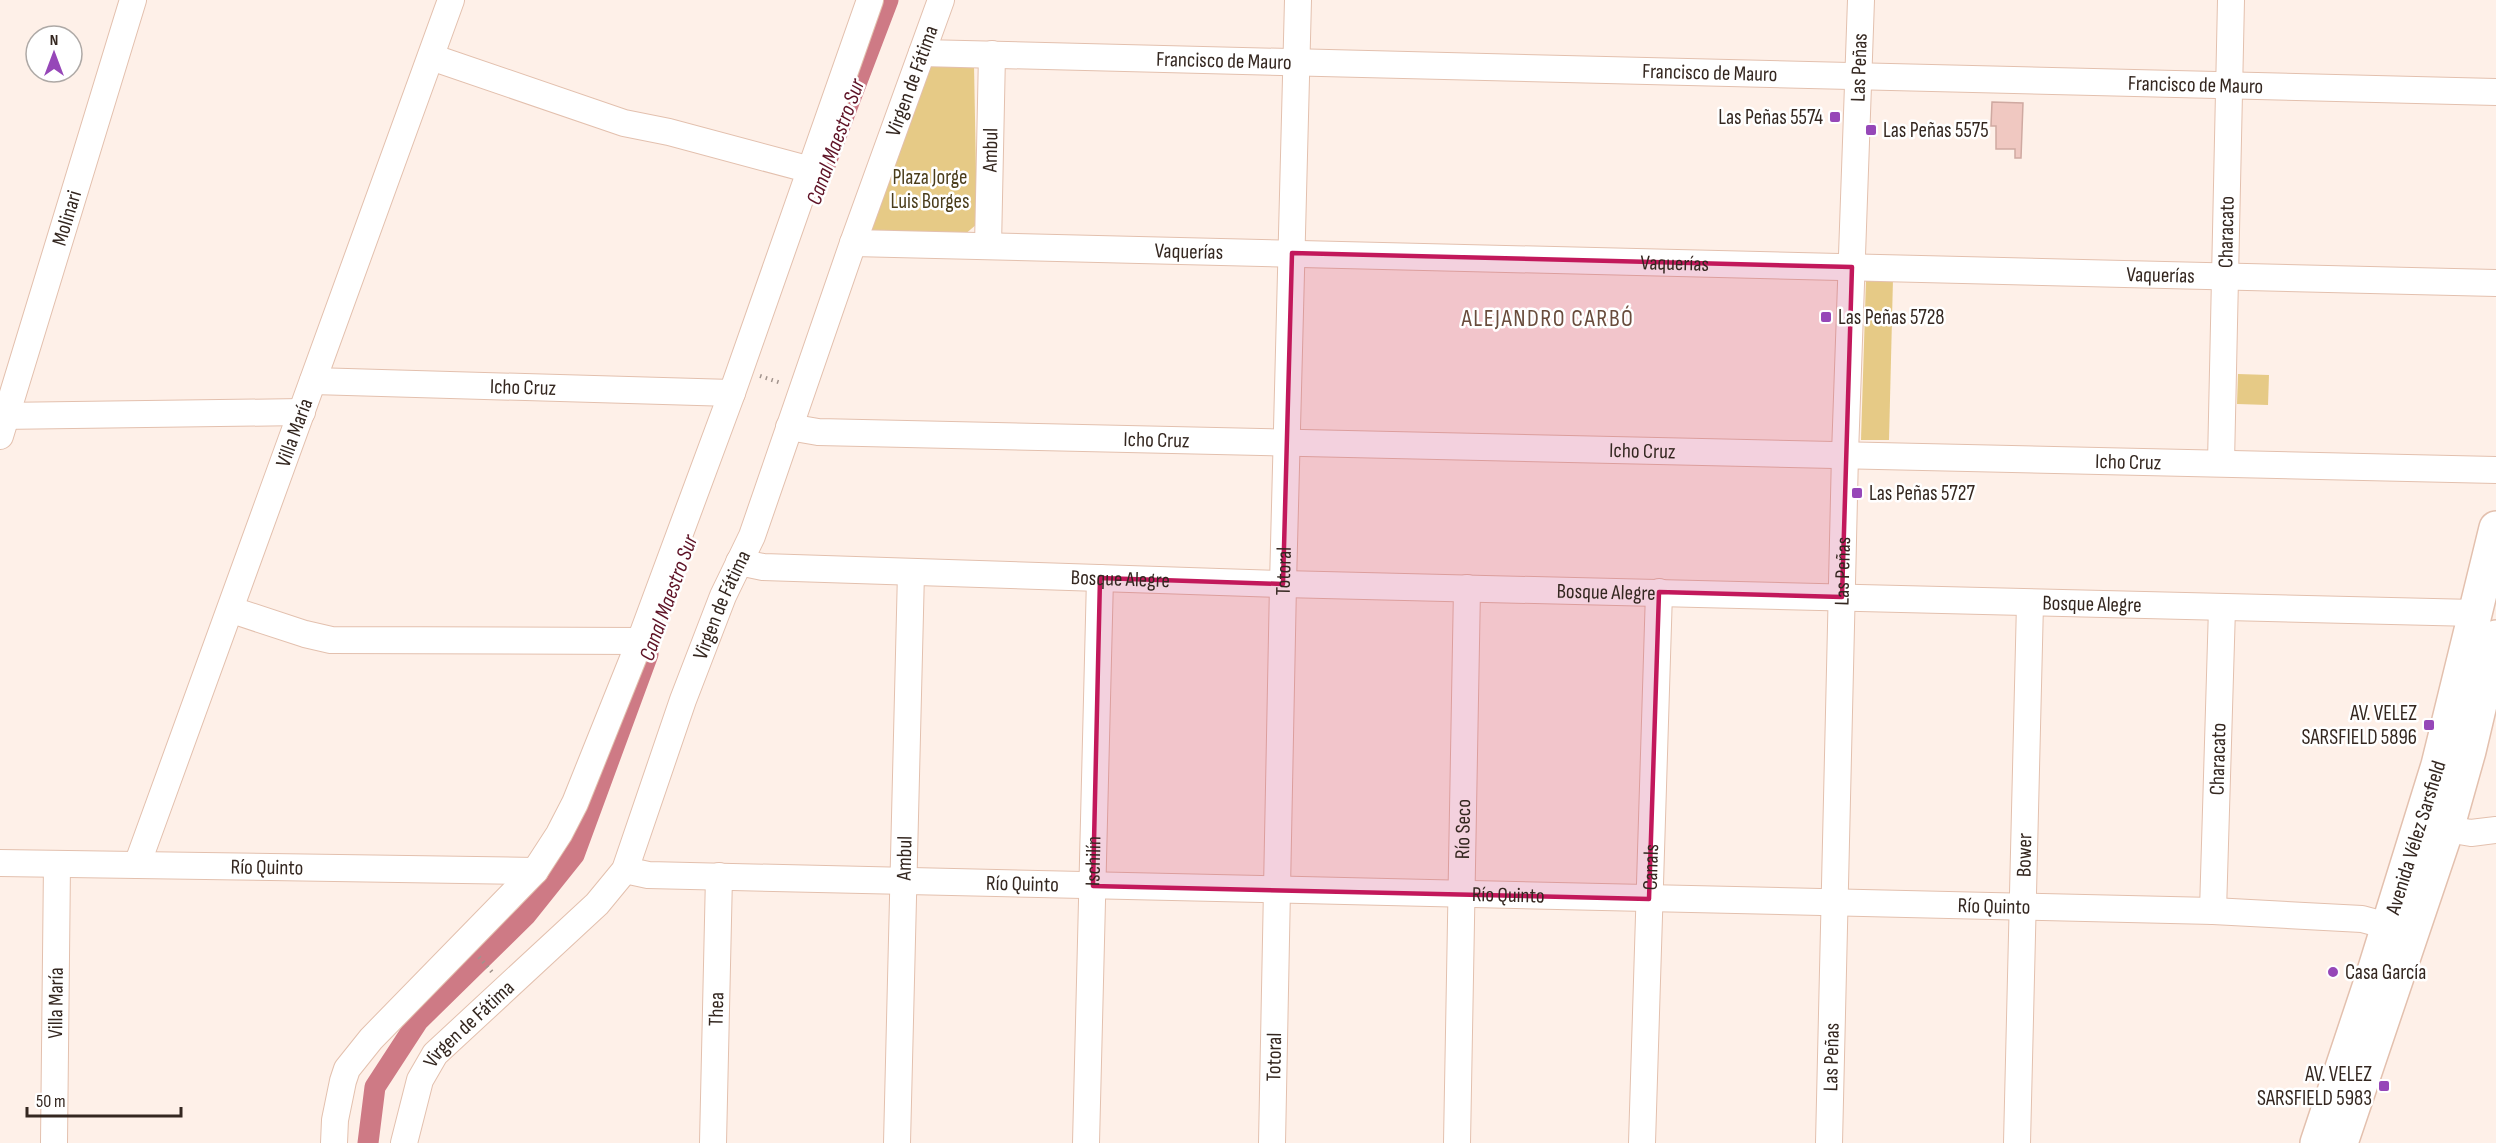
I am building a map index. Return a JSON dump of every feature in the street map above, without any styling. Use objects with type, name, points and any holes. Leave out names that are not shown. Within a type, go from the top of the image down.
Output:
[{"type":"highway","name":"Avenida Vélez Sarsfield","points":[[2317,1143],[2438,765],[2496,528]]},
{"type":"highway","name":"Avenida Vélez Sarsfield","points":[[2341,1143],[2447,829],[2469,751],[2496,638]]},
{"type":"street","name":"Molinari","points":[[2,423],[133,0]]},
{"type":"street","name":"Villa María","points":[[137,865],[232,610],[451,0]]},
{"type":"street","points":[[334,1143],[335,1120],[347,1069],[370,1039],[535,872],[575,803],[640,641],[736,382],[870,0]]},
{"type":"street","name":"Virgen de Fátima","points":[[404,1143],[420,1080],[426,1067],[441,1047],[597,904],[625,870],[683,700],[723,596],[752,536],[853,243],[941,0]]},
{"type":"street","name":"Totoral","points":[[1272,1143],[1298,0]]},
{"type":"street","name":"Las Peñas","points":[[1829,1143],[1845,454],[1861,0]]},
{"type":"street","name":"Characato","points":[[2221,463],[2231,0]]},
{"type":"street","name":"Francisco de Mauro","points":[[922,53],[2496,92]]},
{"type":"street","name":"Ambul","points":[[988,246],[992,54]]},
{"type":"street","points":[[430,57],[624,123],[669,132],[811,170]]},
{"type":"street","name":"Vaquerías","points":[[853,243],[2496,283]]},
{"type":"street","name":"Icho Cruz","points":[[313,381],[736,382]]},
{"type":"street","points":[[2,423],[302,412]]},
{"type":"street","name":"Icho Cruz","points":[[789,427],[818,432],[2496,470]]},
{"type":"street","name":"Bosque Alegre","points":[[739,562],[763,567],[1283,584],[2475,613]]},
{"type":"street","name":"Ambul","points":[[897,1143],[911,572]]},
{"type":"street","name":"Ischilín","points":[[1086,1143],[1100,578]]},
{"type":"street","name":"Río Seco","points":[[1456,1143],[1467,588]]},
{"type":"street","name":"Canals","points":[[1642,1143],[1659,592]]},
{"type":"street","name":"Bower","points":[[2017,1143],[2030,603]]},
{"type":"street","name":"Characato","points":[[2213,911],[2222,608]]},
{"type":"street","points":[[232,610],[331,640],[640,641]]},
{"type":"street","points":[[2447,829],[2471,833],[2496,830]]},
{"type":"street","name":"Río Quinto","points":[[0,863],[535,872]]},
{"type":"street","name":"Villa María","points":[[54,1143],[57,864]]},
{"type":"street","name":"Río Quinto","points":[[625,870],[648,875],[2213,911],[2362,918],[2388,926]]},
{"type":"street","name":"Thea","points":[[713,1143],[719,876]]},
{"type":"path","points":[[736,382],[802,390]]},
{"type":"path","points":[[466,943],[506,987]]},
{"type":"highlighted area","points":[[1292,253],[1852,267],[1842,597],[1659,592],[1649,899],[1093,886],[1100,578],[1283,584]]},
{"type":"green space","name":"Plaza Jorge Luis Borges","points":[[930,64],[974,65],[977,224],[964,235],[873,234],[869,226]]},
{"type":"green space","points":[[1866,279],[1893,279],[1889,440],[1861,440]]},
{"type":"green space","points":[[2238,374],[2269,375],[2268,405],[2237,404]]},
{"type":"building","points":[[1992,102],[2023,103],[2021,158],[2015,158],[2015,149],[1996,149],[1996,126],[1991,126]]},
{"type":"waterway","name":"Canal Maestro Sur","points":[[822,173],[888,0]]},
{"type":"waterway","name":"Canal Maestro Sur","points":[[368,1143],[375,1087],[418,1021],[526,915],[574,855],[648,654]]},
{"type":"place","name":"Las Peñas 5574","points":[[1835,117]]},
{"type":"place","name":"Las Peñas 5575","points":[[1871,130]]},
{"type":"place","name":"Las Peñas 5728","points":[[1826,317]]},
{"type":"place","name":"Las Peñas 5727","points":[[1857,493]]},
{"type":"place","name":"AV. VELEZ SARSFIELD 5896","points":[[2429,725]]},
{"type":"place","name":"Casa García","points":[[2333,972]]},
{"type":"place","name":"AV. VELEZ SARSFIELD 5983","points":[[2384,1086]]},
{"type":"district","name":"ALEJANDRO CARBÓ","points":[[1548,318]]}]
